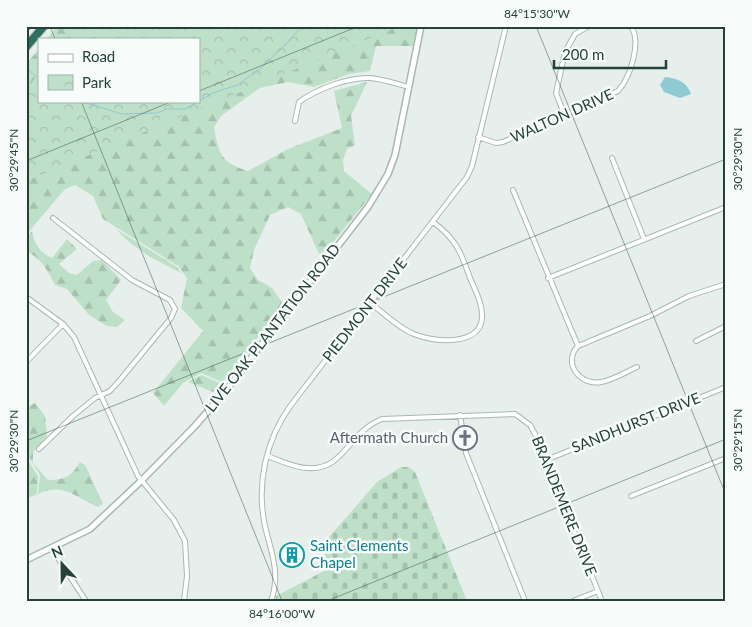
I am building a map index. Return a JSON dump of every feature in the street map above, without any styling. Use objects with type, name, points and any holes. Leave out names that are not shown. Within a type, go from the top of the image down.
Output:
[{"type":"highway","points":[[26,47],[44,26]]},
{"type":"street","name":"LIVE OAK PLANTATION ROAD","points":[[26,560],[90,529],[142,481],[224,393],[375,197],[388,174],[395,155],[421,26]]},
{"type":"street","name":"PIEDMONT DRIVE","points":[[271,601],[276,582],[276,568],[262,504],[267,456],[274,433],[284,415],[471,171],[506,26]]},
{"type":"street","points":[[564,114],[556,93],[565,52],[575,34],[589,26]]},
{"type":"street","name":"WALTON DRIVE","points":[[478,137],[496,143],[503,142],[618,92],[628,77],[637,36],[631,26]]},
{"type":"street","points":[[295,122],[299,102],[318,92],[345,82],[368,78],[409,87]]},
{"type":"street","points":[[612,158],[644,240]]},
{"type":"street","points":[[513,190],[548,278],[578,346]]},
{"type":"street","points":[[548,278],[726,207]]},
{"type":"street","points":[[39,449],[73,416],[101,395],[110,391],[172,318],[175,306],[166,296],[132,280],[53,218]]},
{"type":"street","points":[[370,303],[412,334],[423,338],[458,339],[470,336],[477,331],[482,320],[481,308],[462,255],[451,236],[433,222]]},
{"type":"street","points":[[637,368],[601,382],[584,379],[572,370],[572,355],[578,346],[650,316],[689,296],[726,284]]},
{"type":"street","points":[[26,297],[63,324],[80,347],[142,481],[174,520],[185,541],[188,561],[184,601]]},
{"type":"street","points":[[26,362],[63,324]]},
{"type":"street","points":[[696,341],[726,326]]},
{"type":"street","name":"SANDHURST DRIVE","points":[[546,460],[726,387]]},
{"type":"street","name":"BRANDEMERE DRIVE","points":[[460,415],[507,413],[519,417],[530,425],[546,460],[602,601]]},
{"type":"street","points":[[267,456],[306,468],[322,467],[336,460],[364,429],[382,419],[460,415],[466,453],[525,601]]},
{"type":"street","points":[[631,496],[726,458]]},
{"type":"street","points":[[52,549],[86,601]]},
{"type":"street","points":[[573,601],[598,591]]},
{"type":"green space","points":[[57,26],[418,27],[414,46],[376,46],[370,71],[349,74],[314,87],[288,82],[260,88],[221,116],[214,127],[217,144],[222,156],[232,164],[248,171],[288,149],[342,128],[334,91],[367,82],[351,116],[355,145],[347,149],[343,160],[344,171],[372,194],[326,251],[319,254],[301,214],[288,207],[270,215],[254,250],[250,268],[258,280],[272,288],[284,305],[222,382],[201,373],[183,383],[164,406],[153,393],[203,331],[181,308],[187,278],[178,266],[103,219],[93,196],[75,185],[65,189],[26,235],[26,64],[38,50],[38,102],[200,102],[200,38],[48,38]]},
{"type":"green space","points":[[74,26],[400,26],[26,181],[26,90],[38,74],[38,102],[200,102],[200,38],[65,38]]},
{"type":"green space","points":[[116,229],[177,267],[181,273],[150,257],[129,242]]},
{"type":"green space","points":[[32,231],[38,247],[52,258],[67,239],[77,249],[59,264],[69,273],[77,275],[93,261],[102,260],[121,280],[106,300],[113,312],[125,320],[117,327],[107,326],[89,315],[67,289],[55,285],[40,261],[26,251],[26,239]]},
{"type":"green space","points":[[201,375],[220,383],[213,392],[188,382]]},
{"type":"green space","points":[[35,403],[45,416],[47,436],[33,452],[33,463],[48,480],[67,476],[74,471],[80,462],[85,465],[103,504],[98,507],[62,490],[38,494],[40,475],[26,453],[26,408]]},
{"type":"green space","points":[[26,457],[38,476],[37,494],[26,499]]},
{"type":"green space","points":[[401,467],[409,467],[415,472],[467,601],[275,601],[276,596],[328,569],[323,544],[377,482]]},
{"type":"water","points":[[665,77],[681,81],[687,86],[691,94],[680,98],[664,92],[660,85]]},
{"type":"waterway","points":[[200,100],[213,93],[237,85],[259,70],[302,26]]},
{"type":"waterway","points":[[28,70],[37,77]]},
{"type":"waterway","points":[[83,102],[122,114],[157,113],[166,109],[185,109],[197,102]]},
{"type":"place","name":"Aftermath Church","points":[[465,438]]},
{"type":"place","name":"Saint Clements Chapel","points":[[292,555]]}]
